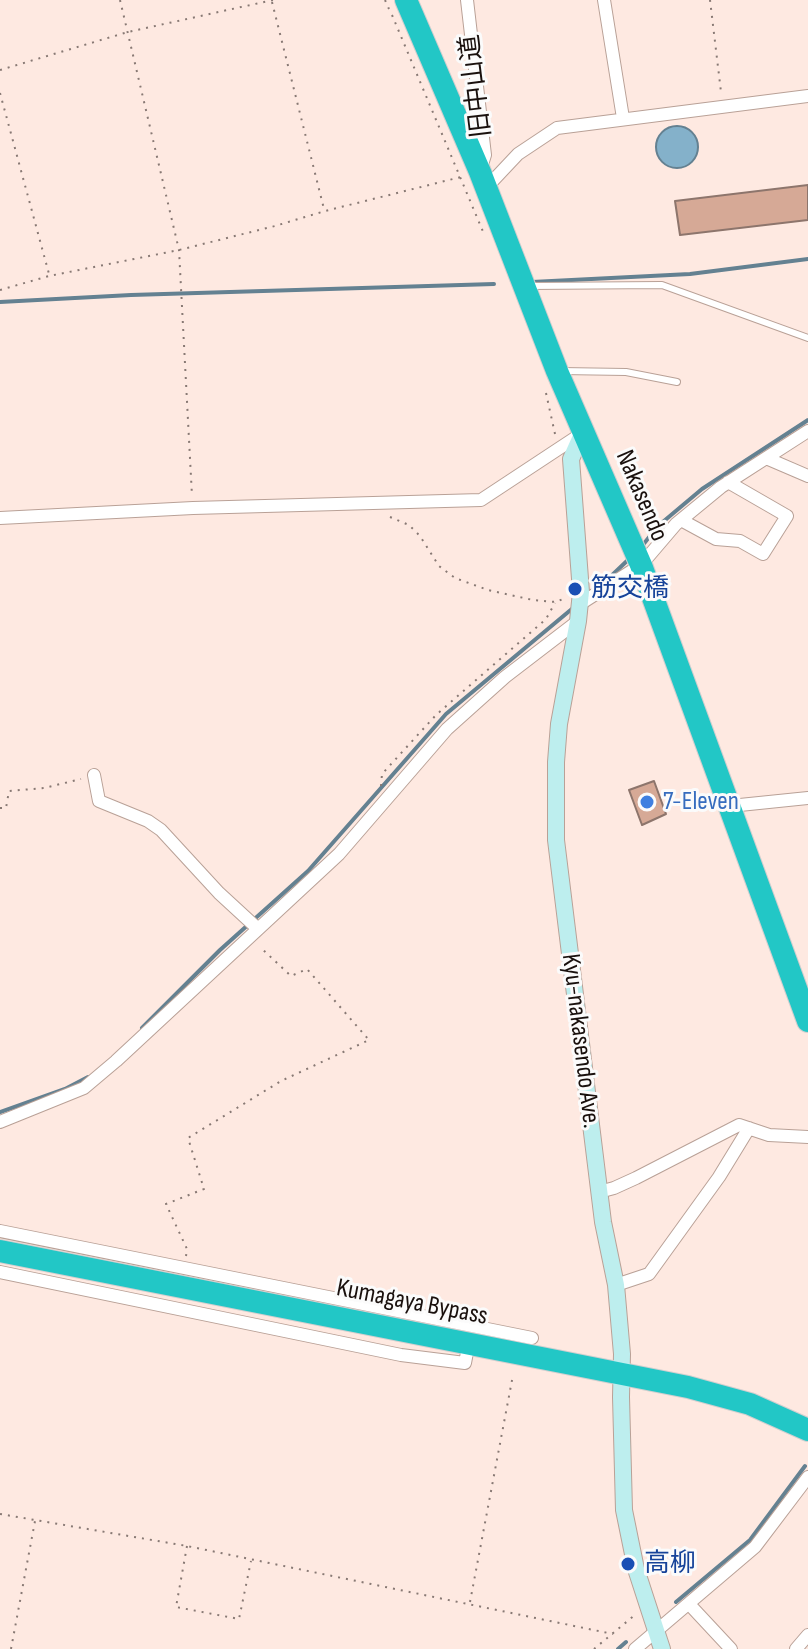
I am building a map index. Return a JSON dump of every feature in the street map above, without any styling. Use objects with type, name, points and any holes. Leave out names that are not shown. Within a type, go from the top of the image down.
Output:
[{"type":"highway","name":"Nakasendo","points":[[406,0],[475,179],[641,565],[808,1021]]},
{"type":"highway","name":"Kumagaya Bypass","points":[[12,1247],[400,1320],[469,1342],[688,1387],[750,1404],[808,1430]]},
{"type":"main road","name":"Kyu-nakasendo Ave.","points":[[583,432],[571,459],[580,605],[559,724],[556,840],[599,1192],[616,1285],[622,1354],[624,1510],[636,1569],[662,1649]]},
{"type":"street","name":"旧中山道","points":[[467,0],[485,155],[475,179]]},
{"type":"street","points":[[604,0],[623,118]]},
{"type":"street","points":[[475,179],[557,128],[808,96]]},
{"type":"street","points":[[0,1122],[84,1088],[116,1061],[339,854],[447,729],[580,605],[641,565],[681,520],[728,482],[808,431]]},
{"type":"street","points":[[2,520],[193,508],[481,500],[583,432]]},
{"type":"street","points":[[766,458],[808,476]]},
{"type":"street","points":[[681,520],[716,539],[740,541],[763,554],[787,516],[728,482]]},
{"type":"street","points":[[94,775],[99,801],[148,821],[161,830],[253,932]]},
{"type":"street","points":[[730,806],[808,798]]},
{"type":"street","points":[[599,1192],[636,1178],[739,1125],[784,1138],[808,1137]]},
{"type":"street","points":[[616,1285],[649,1274],[719,1177],[749,1128]]},
{"type":"street","points":[[0,1231],[12,1247],[183,1269],[400,1320],[532,1338]]},
{"type":"street","points":[[0,1272],[401,1355],[465,1363],[469,1342]]},
{"type":"street","points":[[635,1649],[755,1547],[808,1477]]},
{"type":"street","points":[[689,1604],[731,1649]]},
{"type":"street","points":[[796,1649],[808,1635]]},
{"type":"lane","points":[[523,286],[662,285],[808,338]]},
{"type":"lane","points":[[557,371],[626,372],[677,382]]},
{"type":"path","points":[[120,0],[179,250],[193,508]]},
{"type":"path","points":[[0,70],[128,32],[273,0],[325,211]]},
{"type":"path","points":[[385,0],[475,179],[484,235]]},
{"type":"path","points":[[710,0],[723,105]]},
{"type":"path","points":[[0,93],[49,276]]},
{"type":"path","points":[[0,290],[49,276],[179,250],[325,211],[475,179]]},
{"type":"path","points":[[546,393],[558,450]]},
{"type":"path","points":[[383,515],[409,525],[439,566],[455,578],[488,590],[580,605]]},
{"type":"path","points":[[391,795],[379,784],[382,774],[436,715],[546,619],[556,602]]},
{"type":"path","points":[[0,808],[6,808],[9,791],[44,788],[94,775]]},
{"type":"path","points":[[183,1269],[187,1249],[166,1204],[204,1189],[188,1138],[281,1081],[369,1040],[307,969],[291,976],[253,932]]},
{"type":"path","points":[[470,1603],[513,1375]]},
{"type":"path","points":[[0,1514],[187,1546],[613,1634]]},
{"type":"path","points":[[11,1649],[35,1521]]},
{"type":"path","points":[[187,1546],[176,1607],[239,1619],[251,1560]]},
{"type":"path","points":[[594,1649],[649,1603]]},
{"type":"water","points":[[677,126],[692,132],[698,147],[692,162],[677,168],[662,162],[656,147],[662,132]]},
{"type":"building","points":[[808,185],[808,220],[680,235],[675,201]]},
{"type":"building","name":"7-Eleven","points":[[654,781],[666,814],[642,825],[629,790]]},
{"type":"waterway","points":[[532,282],[690,274],[808,259]]},
{"type":"waterway","points":[[0,302],[494,284]]},
{"type":"waterway","points":[[642,546],[658,526],[702,489],[808,420]]},
{"type":"waterway","points":[[608,579],[630,558]]},
{"type":"waterway","points":[[142,1028],[220,950],[308,871],[446,714],[573,608]]},
{"type":"waterway","points":[[0,1112],[65,1089],[88,1077]]},
{"type":"waterway","points":[[676,1602],[750,1540],[805,1466]]},
{"type":"waterway","points":[[618,1649],[626,1642]]},
{"type":"place","name":"筋交橋","points":[[575,589]]},
{"type":"place","name":"7-Eleven","points":[[647,802]]},
{"type":"place","name":"高柳","points":[[628,1564]]}]
